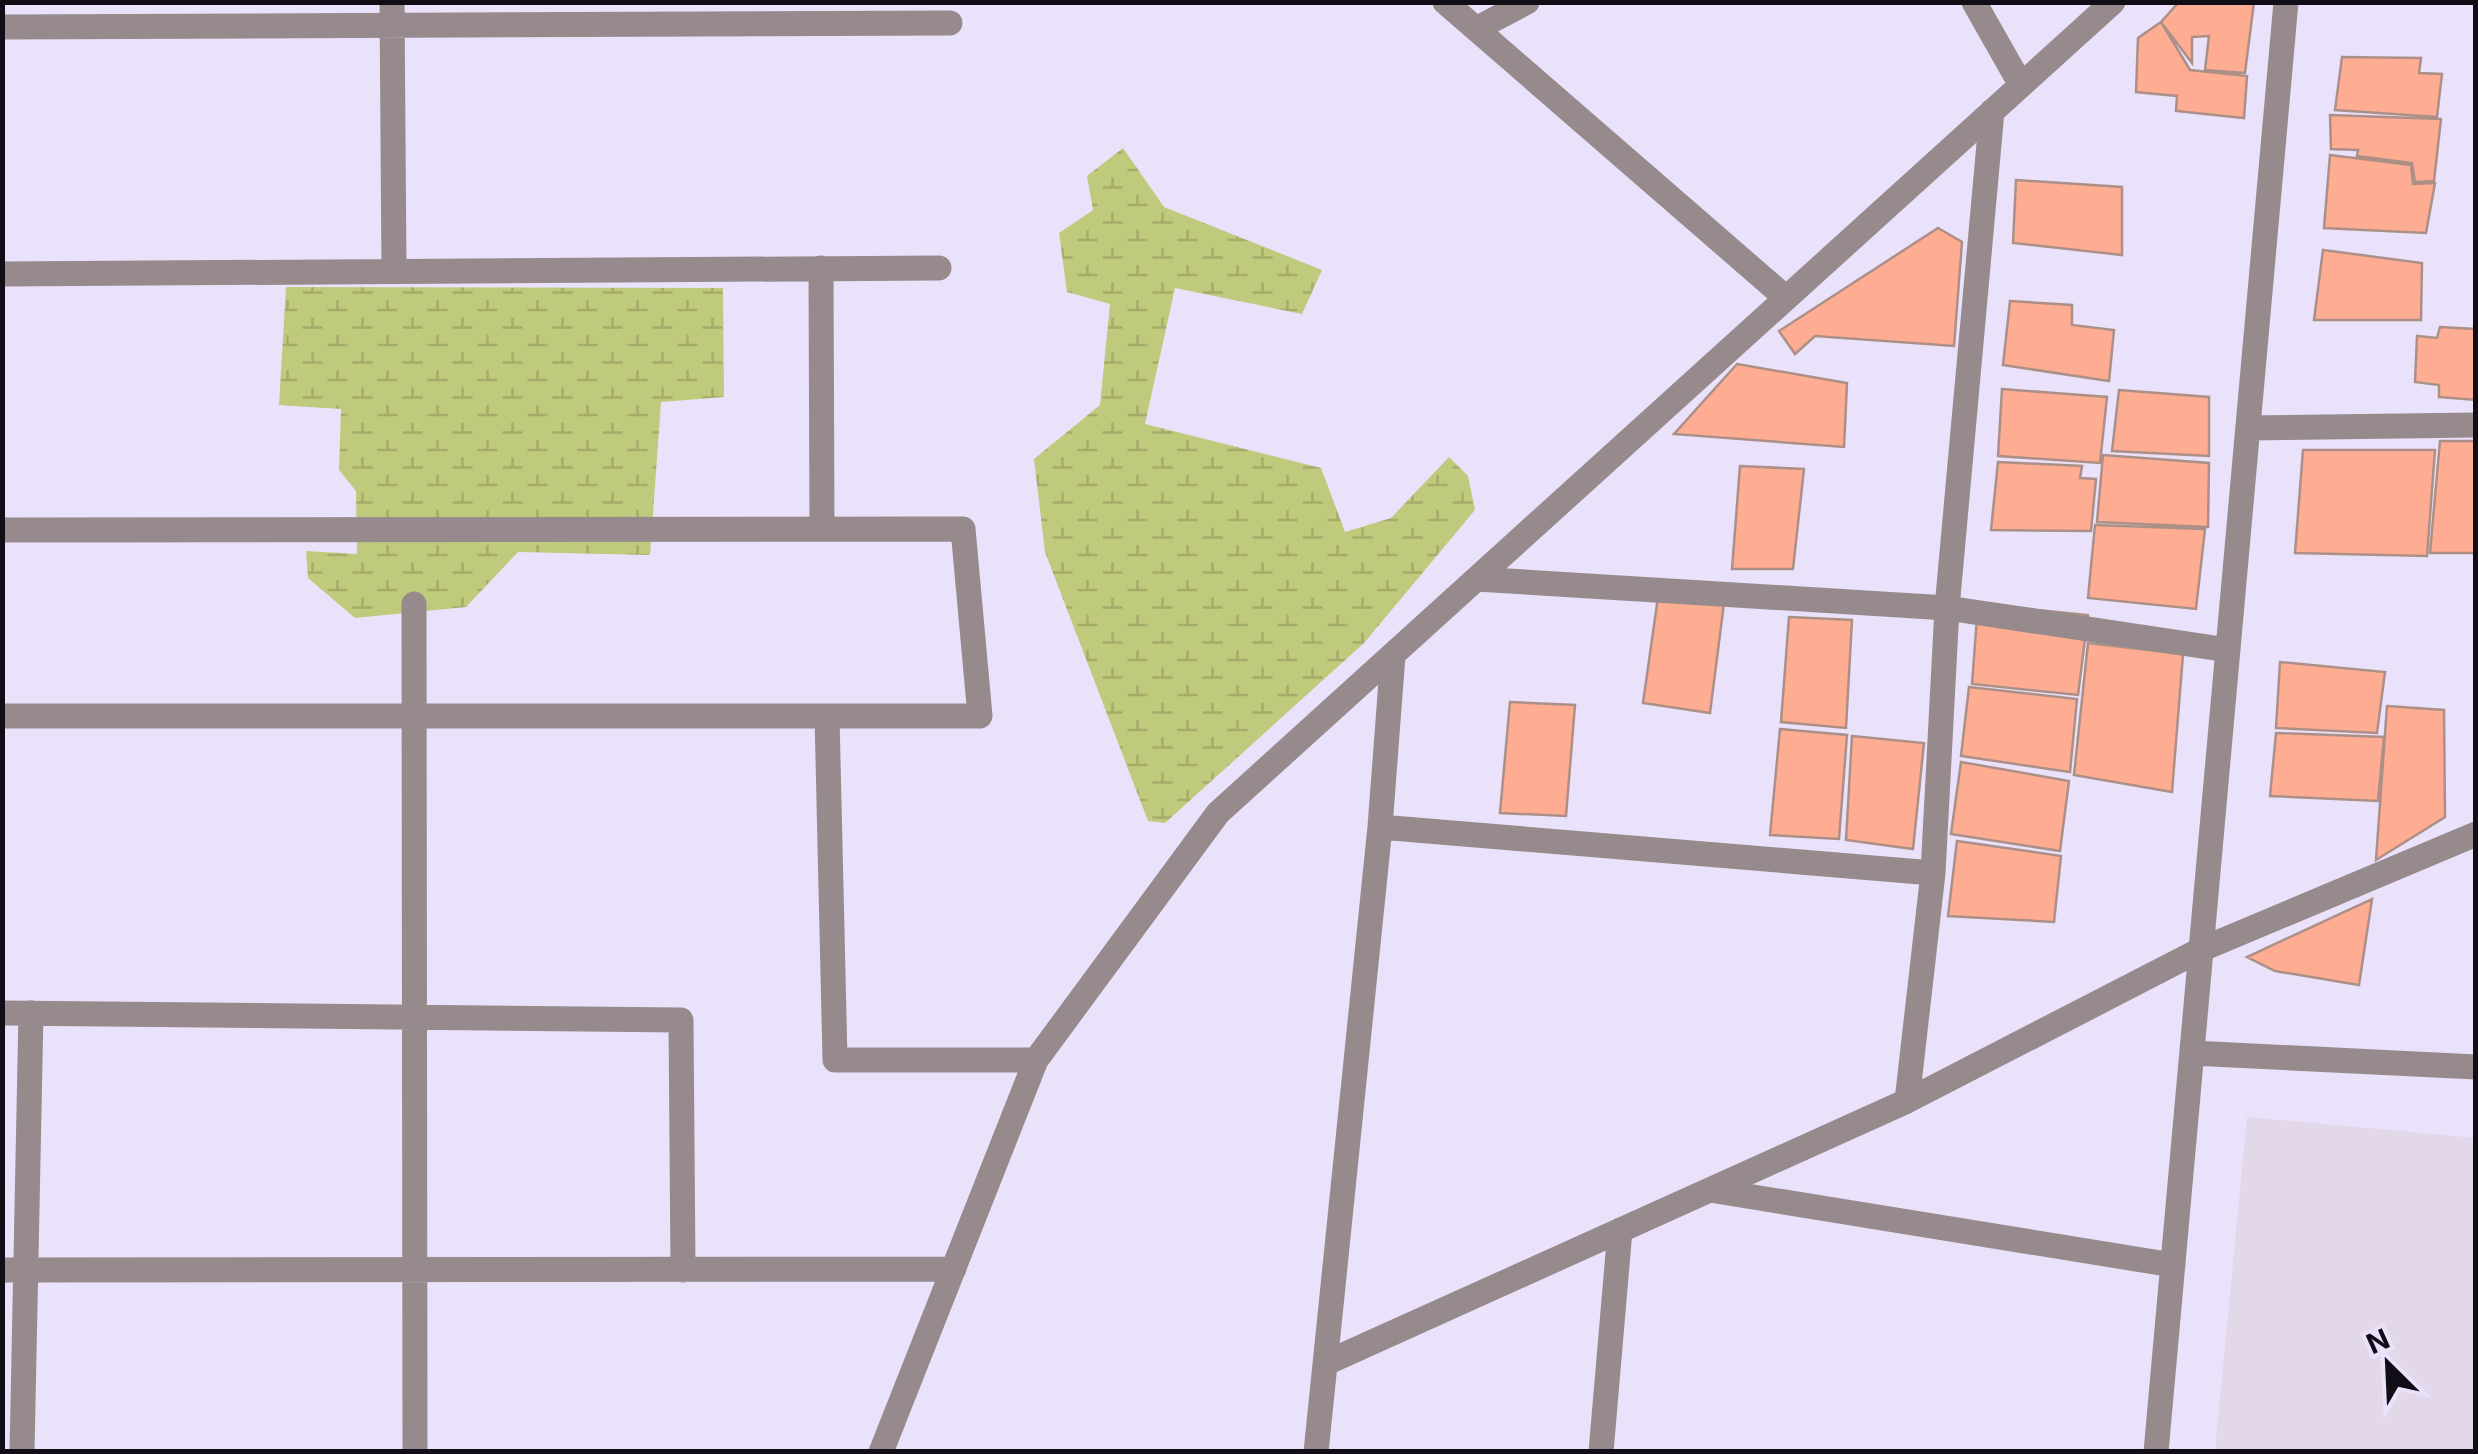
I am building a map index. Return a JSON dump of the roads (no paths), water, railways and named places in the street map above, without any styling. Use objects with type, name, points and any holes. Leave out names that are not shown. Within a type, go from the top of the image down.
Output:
[{"type":"street","points":[[1444,2],[1786,298]]},
{"type":"street","points":[[1476,29],[1527,2]]},
{"type":"street","points":[[1974,2],[2021,85]]},
{"type":"street","points":[[881,1452],[1036,1060],[1218,813],[2113,2]]},
{"type":"street","points":[[2156,1452],[2286,2]]},
{"type":"street","points":[[392,14],[394,271]]},
{"type":"street","points":[[2,27],[130,15],[834,14],[950,23]]},
{"type":"street","points":[[1907,1101],[1933,873],[1947,608],[1992,111]]},
{"type":"street","points":[[821,268],[822,529]]},
{"type":"street","points":[[2,274],[938,268]]},
{"type":"street","points":[[2248,428],[2476,425]]},
{"type":"street","points":[[2,530],[963,529],[980,716],[2,716]]},
{"type":"street","points":[[1476,579],[1947,608],[2228,650]]},
{"type":"street","points":[[414,604],[416,1452]]},
{"type":"street","points":[[1316,1452],[1380,827],[1393,655]]},
{"type":"street","points":[[828,716],[835,1060],[1036,1060]]},
{"type":"street","points":[[1380,827],[1933,873]]},
{"type":"street","points":[[1326,1363],[1907,1101],[2200,950],[2476,834]]},
{"type":"street","points":[[2,1013],[681,1020],[682,1270]]},
{"type":"street","points":[[22,1452],[14,1270],[31,1013]]},
{"type":"street","points":[[2192,1053],[2476,1067]]},
{"type":"street","points":[[1710,1190],[2173,1265]]},
{"type":"street","points":[[1601,1452],[1620,1230]]},
{"type":"street","points":[[14,1270],[954,1269]]}]
